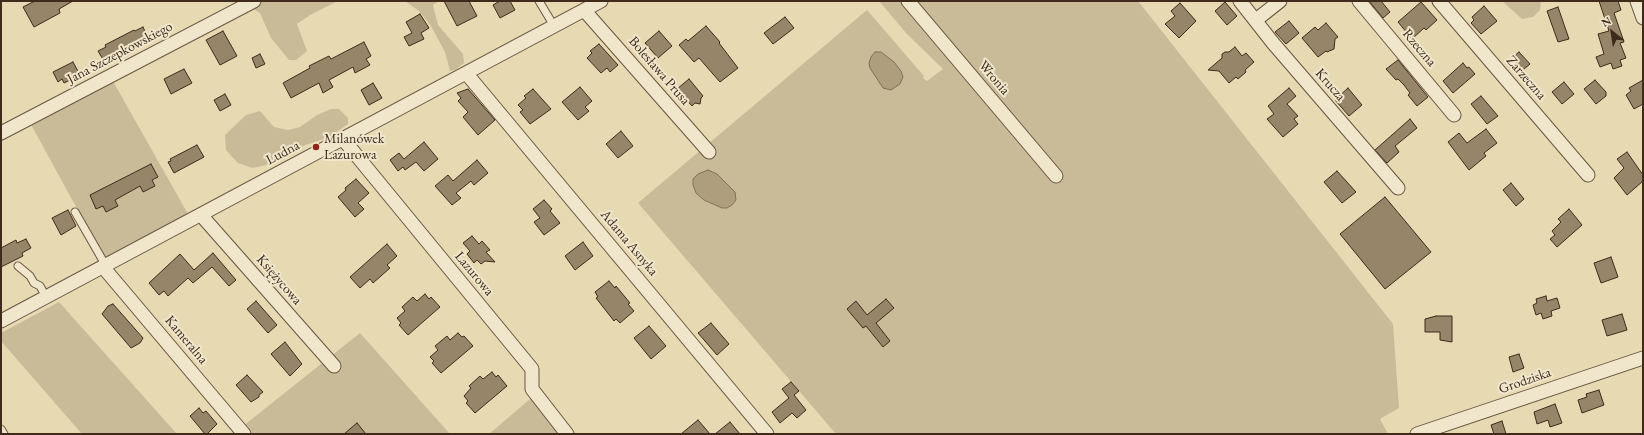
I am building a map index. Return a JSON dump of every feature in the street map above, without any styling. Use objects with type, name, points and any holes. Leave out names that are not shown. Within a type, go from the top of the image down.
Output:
[{"type":"street","name":"Jana Szczepkowskiego","points":[[1,133],[254,1]]},
{"type":"street","name":"Ludna","points":[[1,321],[343,140],[601,1]]},
{"type":"street","name":"Wronia","points":[[908,1],[1056,176]]},
{"type":"street","name":"Krucza","points":[[1240,1],[1273,43],[1398,188]]},
{"type":"street","points":[[1256,20],[1280,1]]},
{"type":"street","name":"Rzeczna","points":[[1359,1],[1454,115]]},
{"type":"street","name":"Zarzeczna","points":[[1439,1],[1588,175]]},
{"type":"street","points":[[1637,1],[1643,18]]},
{"type":"street","name":"Bolesława Prusa","points":[[584,10],[709,152]]},
{"type":"street","name":"Adama Asnyka","points":[[466,73],[767,434]]},
{"type":"street","name":"Lazurowa","points":[[343,140],[456,279],[532,369],[532,390],[567,434]]},
{"type":"street","name":"Księżycowa","points":[[201,215],[334,366]]},
{"type":"street","name":"Kameralna","points":[[104,266],[244,434]]},
{"type":"street","name":"Grodziska","points":[[1417,434],[1643,358]]},
{"type":"lane","points":[[539,1],[554,26]]},
{"type":"lane","points":[[75,212],[104,266]]},
{"type":"lane","points":[[18,266],[30,276],[34,283],[40,286],[46,297]]},
{"type":"lane","points":[[1,429],[4,434]]},
{"type":"shaded area","points":[[241,1],[338,1],[310,15],[297,24],[307,51],[296,60],[289,60],[271,38],[260,13]]},
{"type":"shaded area","points":[[405,1],[439,1],[433,5],[438,25],[463,54],[464,63],[455,70],[450,71],[445,52],[431,26],[419,11]]},
{"type":"shaded area","points":[[879,1],[1138,1],[1393,324],[1399,408],[1380,419],[1388,434],[836,434],[638,203],[867,10],[924,76],[923,78],[927,81],[943,69],[906,33]]},
{"type":"shaded area","points":[[1502,1],[1541,1],[1540,10],[1533,17],[1522,19]]},
{"type":"shaded area","points":[[875,52],[881,52],[894,62],[901,71],[903,77],[900,84],[891,90],[883,88],[870,68],[869,63]]},
{"type":"shaded area","points":[[110,76],[188,214],[104,258],[28,119]]},
{"type":"shaded area","points":[[331,109],[339,109],[348,118],[348,124],[329,137],[303,146],[267,165],[252,168],[238,163],[226,150],[225,135],[246,115],[260,111],[274,127],[288,130],[300,127],[317,115]]},
{"type":"shaded area","points":[[708,170],[717,174],[735,192],[736,200],[727,208],[722,208],[704,200],[696,193],[693,185],[693,179],[698,174]]},
{"type":"shaded area","points":[[59,302],[177,434],[82,434],[1,341],[1,333]]},
{"type":"shaded area","points":[[360,333],[450,434],[233,434]]},
{"type":"shaded area","points":[[536,394],[567,434],[489,434]]},
{"type":"building","points":[[35,1],[73,1],[59,9],[60,13],[34,27],[23,7]]},
{"type":"building","points":[[444,1],[469,1],[477,16],[457,26]]},
{"type":"building","points":[[500,1],[510,1],[515,10],[500,18],[493,5]]},
{"type":"building","points":[[1369,1],[1381,1],[1390,12],[1383,18]]},
{"type":"building","points":[[1599,1],[1618,1],[1621,10],[1614,13],[1624,42],[1620,43],[1626,58],[1620,60],[1622,66],[1613,69],[1611,63],[1600,67],[1596,57],[1604,54],[1598,34],[1609,31]]},
{"type":"building","points":[[1225,2],[1237,16],[1227,25],[1215,11]]},
{"type":"building","points":[[1421,2],[1437,20],[1426,30],[1424,28],[1412,39],[1398,22]]},
{"type":"building","points":[[1180,3],[1196,21],[1179,38],[1165,24],[1175,16],[1171,11]]},
{"type":"building","points":[[1484,6],[1497,21],[1481,34],[1471,23],[1474,20],[1472,17]]},
{"type":"building","points":[[1558,7],[1569,39],[1558,42],[1547,11]]},
{"type":"building","points":[[420,14],[429,28],[421,33],[424,39],[409,46],[404,37],[412,33],[406,22]]},
{"type":"building","points":[[785,17],[794,28],[773,44],[764,33]]},
{"type":"building","points":[[1289,21],[1299,33],[1286,44],[1275,32]]},
{"type":"building","points":[[1326,23],[1338,37],[1335,39],[1334,49],[1327,52],[1326,51],[1318,57],[1302,38],[1315,27],[1318,30]]},
{"type":"building","points":[[706,26],[720,42],[719,43],[738,68],[720,82],[699,58],[694,62],[679,45],[686,39],[688,41]]},
{"type":"building","points":[[143,27],[148,38],[141,42],[142,44],[113,60],[111,58],[104,61],[98,51],[106,47],[105,45]]},
{"type":"building","points":[[223,31],[237,56],[220,65],[206,40]]},
{"type":"building","points":[[659,31],[672,46],[658,58],[645,43]]},
{"type":"building","points":[[364,42],[371,56],[366,59],[370,65],[355,73],[353,67],[329,80],[333,87],[323,93],[319,83],[291,98],[283,83],[310,68],[309,66],[329,56],[331,59]]},
{"type":"building","points":[[599,44],[618,65],[610,72],[607,68],[601,73],[587,58],[592,53],[590,51]]},
{"type":"building","points":[[1235,47],[1242,56],[1246,53],[1254,62],[1238,79],[1236,77],[1229,83],[1219,71],[1208,70],[1222,58],[1222,54],[1229,52]]},
{"type":"building","points":[[1519,52],[1530,64],[1517,75],[1506,63]]},
{"type":"building","points":[[260,54],[265,64],[256,68],[252,58]]},
{"type":"building","points":[[1398,60],[1428,97],[1417,106],[1408,95],[1410,93],[1404,85],[1398,79],[1396,80],[1386,69]]},
{"type":"building","points":[[73,62],[80,75],[64,83],[62,79],[58,82],[53,72]]},
{"type":"building","points":[[1463,63],[1475,74],[1453,93],[1443,81]]},
{"type":"building","points":[[184,69],[192,83],[171,94],[164,79]]},
{"type":"building","points":[[689,79],[703,96],[700,104],[695,103],[692,106],[677,89]]},
{"type":"building","points":[[1595,80],[1606,92],[1606,96],[1596,104],[1584,89]]},
{"type":"building","points":[[1643,80],[1643,104],[1634,109],[1626,95],[1631,91],[1629,88]]},
{"type":"building","points":[[1564,82],[1574,94],[1562,104],[1552,92]]},
{"type":"building","points":[[373,83],[382,98],[369,105],[361,90]]},
{"type":"building","points":[[580,87],[592,101],[585,107],[589,111],[578,120],[562,102]]},
{"type":"building","points":[[1289,88],[1296,96],[1287,104],[1298,116],[1294,119],[1298,124],[1283,137],[1267,119],[1274,114],[1268,106]]},
{"type":"building","points":[[1348,88],[1362,105],[1349,116],[1335,100]]},
{"type":"building","points":[[468,89],[495,120],[478,135],[463,117],[468,112],[458,101],[461,98],[457,93]]},
{"type":"building","points":[[533,89],[551,109],[530,124],[520,112],[523,110],[518,105],[526,98],[524,96]]},
{"type":"building","points":[[225,94],[231,105],[220,111],[214,100]]},
{"type":"building","points":[[1481,96],[1498,116],[1487,124],[1471,104]]},
{"type":"building","points":[[1410,119],[1417,128],[1395,146],[1399,152],[1387,163],[1375,150]]},
{"type":"building","points":[[1486,129],[1497,143],[1484,153],[1486,156],[1469,170],[1448,142],[1459,133],[1467,143]]},
{"type":"building","points":[[621,131],[633,146],[618,158],[606,144]]},
{"type":"building","points":[[424,142],[438,159],[424,171],[416,162],[405,170],[403,167],[398,171],[390,160],[399,153],[404,159]]},
{"type":"building","points":[[197,145],[204,157],[174,173],[168,162],[171,161],[170,159]]},
{"type":"building","points":[[1627,152],[1643,175],[1643,181],[1627,195],[1614,178],[1624,168],[1617,159]]},
{"type":"building","points":[[477,160],[488,173],[474,185],[471,181],[456,193],[461,198],[452,205],[435,186],[448,175],[453,181]]},
{"type":"building","points":[[151,164],[158,177],[152,180],[155,186],[143,192],[140,186],[115,200],[118,206],[106,212],[103,206],[96,209],[90,195]]},
{"type":"building","points":[[1337,171],[1356,192],[1342,203],[1324,182]]},
{"type":"building","points":[[356,179],[369,193],[358,203],[364,209],[355,217],[338,197],[346,190],[345,188]]},
{"type":"building","points":[[1511,183],[1524,199],[1516,206],[1503,190]]},
{"type":"building","points":[[1385,197],[1431,252],[1385,289],[1340,234]]},
{"type":"building","points":[[544,200],[552,209],[550,211],[560,223],[544,235],[534,222],[540,218],[533,209]]},
{"type":"building","points":[[1569,209],[1582,225],[1557,247],[1550,239],[1555,235],[1552,231],[1561,222],[1558,219]]},
{"type":"building","points":[[68,210],[76,226],[61,235],[52,218]]},
{"type":"building","points":[[472,236],[479,244],[482,241],[490,250],[486,252],[495,262],[485,261],[481,264],[477,260],[474,263],[467,254],[470,251],[463,243]]},
{"type":"building","points":[[26,239],[31,248],[22,253],[23,256],[1,267],[1,248],[16,240],[17,243]]},
{"type":"building","points":[[583,242],[593,256],[575,270],[565,256]]},
{"type":"building","points":[[387,244],[397,256],[387,265],[390,268],[373,283],[370,279],[360,288],[350,277]]},
{"type":"building","points":[[213,253],[236,280],[229,286],[212,267],[193,283],[188,278],[168,296],[164,291],[159,295],[149,283],[180,254],[194,270]]},
{"type":"building","points":[[1611,257],[1618,277],[1601,283],[1594,263]]},
{"type":"building","points":[[609,281],[615,288],[616,286],[630,303],[628,304],[634,311],[620,323],[616,319],[614,321],[596,298],[598,297],[595,292]]},
{"type":"building","points":[[425,294],[429,299],[431,297],[440,307],[408,335],[399,325],[401,323],[397,318],[405,311],[402,307],[413,297],[417,301]]},
{"type":"building","points":[[1546,296],[1547,301],[1557,298],[1560,308],[1551,311],[1552,316],[1543,319],[1541,313],[1536,315],[1533,305],[1537,303],[1536,299]]},
{"type":"building","points":[[886,299],[894,308],[876,323],[890,341],[883,347],[866,326],[863,328],[847,309],[856,301],[867,315]]},
{"type":"building","points":[[256,301],[277,325],[268,333],[247,309]]},
{"type":"building","points":[[113,304],[143,338],[140,343],[131,348],[102,314],[108,306]]},
{"type":"building","points":[[1622,314],[1627,330],[1607,336],[1602,320]]},
{"type":"building","points":[[1436,316],[1452,316],[1452,342],[1440,340],[1440,332],[1425,332],[1425,319]]},
{"type":"building","points":[[711,323],[729,344],[717,355],[698,333]]},
{"type":"building","points":[[649,326],[666,346],[651,359],[634,338]]},
{"type":"building","points":[[458,333],[462,337],[464,336],[473,346],[441,373],[432,363],[434,361],[430,357],[438,350],[435,346],[447,336],[450,340]]},
{"type":"building","points":[[285,342],[302,364],[290,376],[271,354]]},
{"type":"building","points":[[1519,354],[1524,368],[1513,372],[1509,357]]},
{"type":"building","points":[[492,372],[496,377],[498,375],[507,386],[475,413],[466,403],[468,401],[464,396],[471,388],[469,386],[480,376],[483,379]]},
{"type":"building","points":[[247,375],[263,392],[259,395],[259,397],[251,402],[236,385]]},
{"type":"building","points":[[791,382],[799,391],[794,395],[806,410],[797,418],[792,413],[780,423],[772,412],[789,398],[782,389]]},
{"type":"building","points":[[1599,390],[1604,405],[1582,413],[1578,400],[1587,397],[1586,394]]},
{"type":"building","points":[[1555,404],[1562,423],[1550,427],[1548,420],[1537,424],[1534,412]]},
{"type":"building","points":[[199,408],[203,413],[206,411],[217,424],[207,434],[205,434],[190,416]]},
{"type":"building","points":[[698,420],[710,434],[681,434]]},
{"type":"building","points":[[1502,421],[1506,434],[1494,434],[1491,425]]},
{"type":"building","points":[[730,422],[740,434],[715,434]]},
{"type":"building","points":[[357,423],[366,434],[344,434]]},
{"type":"place","name":"Milanówek Lazurowa","points":[[316,147]]}]
